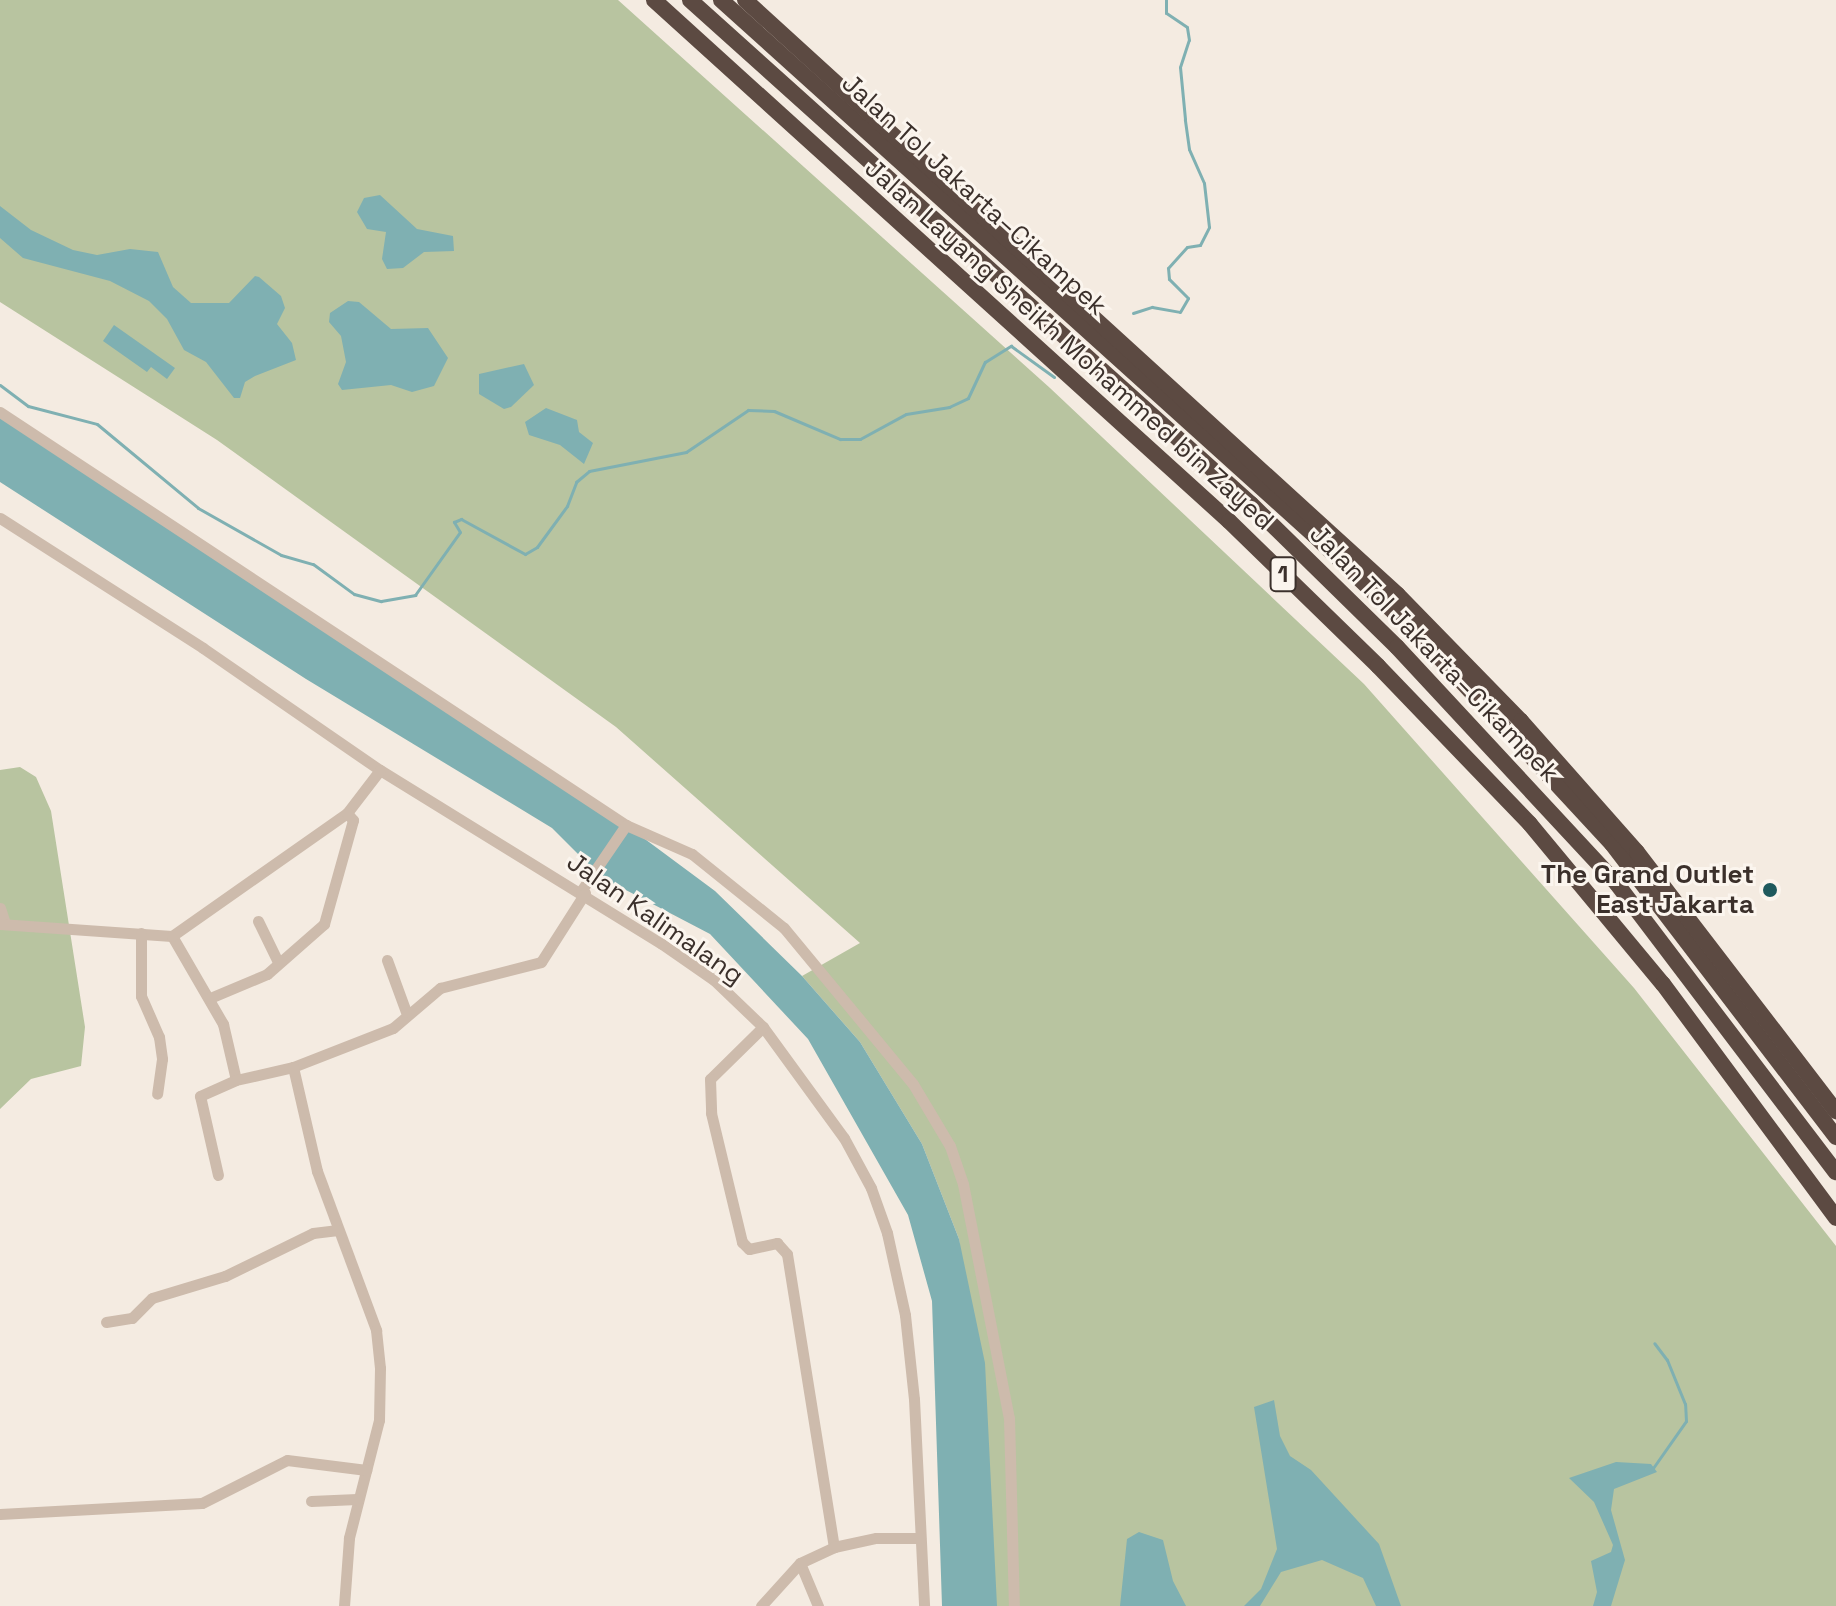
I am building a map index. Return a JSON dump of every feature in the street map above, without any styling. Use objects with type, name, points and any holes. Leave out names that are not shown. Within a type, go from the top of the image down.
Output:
[{"type":"highway","name":"Jalan Layang Sheikh Mohammed bin Zayed","points":[[654,0],[1229,521],[1389,677],[1530,824],[1653,971],[1836,1218]]},
{"type":"highway","name":"Jalan Tol Jakarta–Cikampek","points":[[690,0],[1251,504],[1408,658],[1617,884],[1836,1172]]},
{"type":"highway","name":"Jalan Tol Jakarta–Cikampek","points":[[721,0],[1304,525],[1426,643],[1612,844],[1836,1137]]},
{"type":"highway","name":"Jalan Layang Sheikh Mohammed bin Zayed","points":[[745,0],[1398,595],[1637,852],[1836,1111]]},
{"type":"street","points":[[0,412],[624,828],[692,854],[774,918],[903,1070],[950,1146],[969,1203],[1006,1398],[1014,1606]]},
{"type":"street","name":"Jalan Kalimalang","points":[[0,518],[203,648],[380,770],[584,889],[714,980],[763,1027],[844,1138],[871,1188],[887,1233],[908,1343],[924,1606]]},
{"type":"street","points":[[0,908],[2,924],[172,936],[347,813],[380,770]]},
{"type":"street","points":[[210,998],[267,974],[324,924],[353,820],[347,813]]},
{"type":"street","points":[[218,1175],[200,1096],[236,1080],[293,1067],[393,1028],[406,1012],[440,988],[541,962],[624,828]]},
{"type":"street","points":[[258,921],[278,962]]},
{"type":"street","points":[[141,933],[141,996],[159,1037],[162,1059],[157,1094]]},
{"type":"street","points":[[172,936],[223,1024],[236,1080]]},
{"type":"street","points":[[387,960],[406,1012]]},
{"type":"street","points":[[763,1027],[710,1079],[711,1113],[742,1242],[749,1249],[777,1243],[787,1254],[834,1547]]},
{"type":"street","points":[[293,1067],[317,1171],[376,1330],[379,1420],[357,1499],[344,1606]]},
{"type":"street","points":[[106,1322],[132,1318],[152,1298],[225,1276],[313,1233],[338,1230]]},
{"type":"street","points":[[0,1514],[202,1503],[287,1460],[366,1470]]},
{"type":"street","points":[[311,1501],[357,1499]]},
{"type":"street","points":[[761,1606],[800,1563],[834,1547],[876,1538],[920,1538]]},
{"type":"street","points":[[800,1563],[818,1606]]},
{"type":"green space","points":[[0,0],[618,0],[1050,388],[1364,684],[1634,988],[1836,1246],[1836,1606],[996,1606],[959,1239],[922,1144],[860,1042],[802,976],[860,943],[616,727],[217,440],[0,302]]},
{"type":"green space","points":[[20,767],[36,777],[51,811],[85,1027],[81,1066],[31,1079],[0,1109],[0,770]]},
{"type":"water","points":[[380,195],[417,229],[453,236],[454,251],[424,252],[403,268],[387,269],[382,259],[386,232],[367,229],[357,212],[364,198]]},
{"type":"water","points":[[0,206],[31,230],[73,250],[97,255],[130,249],[158,252],[173,287],[191,303],[229,303],[255,276],[259,277],[281,296],[285,308],[277,324],[292,343],[296,360],[245,382],[240,398],[234,398],[206,362],[184,350],[167,319],[149,301],[110,281],[23,258],[0,238]]},
{"type":"water","points":[[348,301],[359,302],[391,329],[428,328],[448,358],[434,386],[412,392],[391,385],[342,390],[338,384],[346,362],[341,336],[329,322],[330,313]]},
{"type":"water","points":[[114,325],[175,368],[167,379],[151,367],[147,372],[103,341]]},
{"type":"water","points":[[524,364],[534,385],[511,407],[504,409],[479,394],[479,374]]},
{"type":"water","points":[[546,408],[577,420],[579,432],[593,443],[584,464],[560,445],[529,435],[525,422]]},
{"type":"water","points":[[0,412],[626,825],[715,891],[802,976],[860,1042],[922,1144],[959,1239],[985,1363],[997,1606],[942,1606],[932,1301],[908,1215],[808,1039],[710,934],[601,877],[552,828],[306,679],[0,482]]},
{"type":"water","points":[[1274,1400],[1280,1436],[1290,1456],[1311,1470],[1379,1544],[1401,1606],[1376,1606],[1363,1578],[1322,1560],[1281,1572],[1260,1606],[1244,1606],[1261,1589],[1277,1549],[1254,1407]]},
{"type":"water","points":[[1616,1462],[1651,1464],[1657,1472],[1614,1489],[1611,1510],[1625,1560],[1611,1606],[1593,1606],[1597,1592],[1591,1561],[1611,1552],[1613,1545],[1594,1502],[1569,1478]]},
{"type":"water","points":[[1139,1532],[1163,1540],[1173,1581],[1186,1606],[1120,1606],[1127,1539]]},
{"type":"waterway","points":[[1133,313],[1152,307],[1180,312],[1188,298],[1169,279],[1168,268],[1187,247],[1200,245],[1209,227],[1204,183],[1189,149],[1185,119],[1180,67],[1189,40],[1187,27],[1166,13],[1166,0]]},
{"type":"waterway","points":[[0,385],[28,406],[97,424],[198,508],[281,555],[313,564],[354,594],[381,601],[415,595],[460,532],[454,522],[461,519],[525,554],[537,547],[567,506],[576,482],[589,471],[686,452],[748,410],[774,411],[840,439],[860,439],[906,414],[949,407],[968,398],[985,362],[1011,346],[1054,377]]},
{"type":"waterway","points":[[1653,1468],[1686,1421],[1685,1404],[1667,1360],[1654,1343]]},
{"type":"place","name":"The Grand Outlet East Jakarta","points":[[1770,890]]}]
